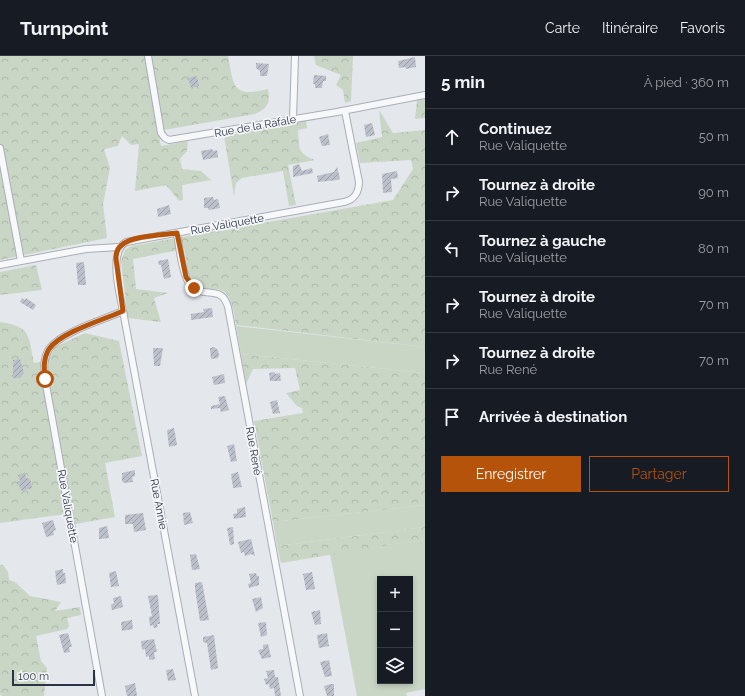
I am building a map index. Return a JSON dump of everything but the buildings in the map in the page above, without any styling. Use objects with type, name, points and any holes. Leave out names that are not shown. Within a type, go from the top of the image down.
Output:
[{"type":"street","name":"Rue de la Rafale","points":[[148,56],[162,133],[165,138],[172,141],[345,111]]},
{"type":"street","points":[[293,119],[295,56]]},
{"type":"street","points":[[345,111],[425,94]]},
{"type":"street","name":"Rue Valiquette","points":[[119,247],[129,241],[344,202],[352,199],[357,193],[359,182],[345,111]]},
{"type":"street","points":[[0,148],[21,261]]},
{"type":"street","name":"Rue René","points":[[177,233],[189,283],[200,291],[221,295],[228,307],[300,696]]},
{"type":"street","points":[[0,265],[97,247],[119,247],[116,259],[123,311]]},
{"type":"street","name":"Rue Valiquette","points":[[102,696],[44,367],[49,350],[58,341],[71,333],[123,311]]},
{"type":"street","name":"Rue Annie","points":[[123,311],[195,696]]},
{"type":"green space","points":[[0,56],[228,56],[232,76],[237,88],[241,91],[247,92],[268,89],[269,98],[263,110],[255,114],[158,131],[161,146],[188,141],[187,151],[180,159],[182,169],[201,171],[211,180],[182,185],[183,200],[179,201],[166,185],[135,191],[139,144],[131,145],[122,136],[118,146],[104,149],[110,168],[103,204],[107,238],[0,260]]},
{"type":"green space","points":[[314,56],[353,56],[351,101],[345,103],[343,90],[336,85],[341,75],[316,65]]},
{"type":"green space","points":[[425,98],[425,118],[415,119],[417,100]]},
{"type":"green space","points":[[379,110],[393,133],[425,130],[425,347],[236,325],[233,307],[229,297],[224,291],[200,287],[193,281],[188,270],[184,249],[133,259],[136,289],[168,293],[154,298],[161,322],[128,318],[121,261],[125,250],[131,246],[393,200],[413,169],[411,160],[360,163],[356,143],[382,137]]},
{"type":"green space","points":[[306,121],[307,128],[298,130],[299,146],[305,155],[315,160],[288,165],[296,205],[289,206],[283,171],[242,178],[236,183],[234,196],[224,136]]},
{"type":"green space","points":[[36,265],[42,290],[0,295],[0,272]]},
{"type":"green space","points":[[0,322],[18,327],[27,334],[31,345],[34,363],[48,360],[55,347],[85,333],[119,341],[142,456],[105,463],[115,517],[75,524],[73,513],[0,523]]},
{"type":"green space","points":[[236,326],[425,347],[425,373],[241,354]]},
{"type":"green space","points":[[241,354],[425,373],[425,505],[273,522],[254,421],[303,413],[302,408],[297,406],[286,393],[300,390],[295,368],[253,369],[246,384]]},
{"type":"green space","points":[[425,505],[425,527],[277,546],[273,522]]},
{"type":"green space","points":[[425,527],[425,539],[281,563],[277,546]]},
{"type":"green space","points":[[425,539],[425,689],[406,693],[407,696],[357,696],[330,554]]},
{"type":"green space","points":[[0,565],[3,565],[8,572],[9,580],[15,582],[30,596],[61,602],[55,611],[80,607],[81,615],[67,618],[69,626],[67,629],[36,636],[41,661],[47,668],[44,696],[2,696],[0,694]]},
{"type":"route","points":[[45,379],[45,358],[54,344],[71,333],[123,311],[116,259],[117,251],[123,244],[133,240],[177,233],[186,277],[191,286],[194,288]]}]
